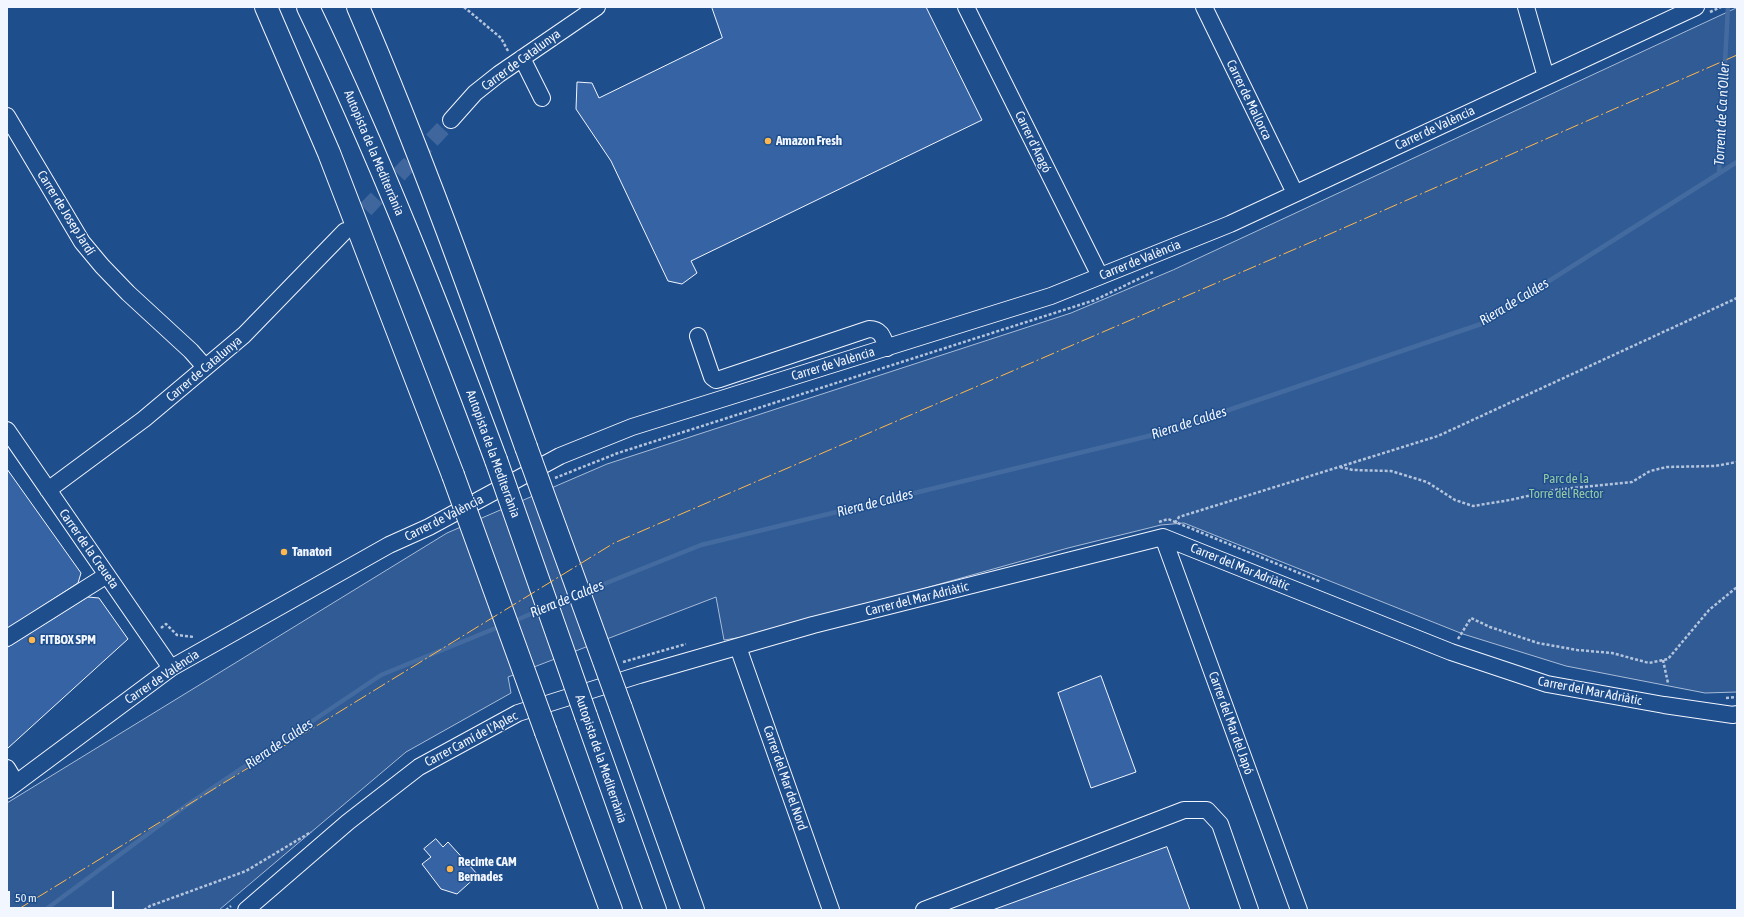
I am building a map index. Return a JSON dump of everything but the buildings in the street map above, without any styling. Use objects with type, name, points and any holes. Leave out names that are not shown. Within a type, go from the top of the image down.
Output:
[{"type":"highway","points":[[257,7],[285,53]]},
{"type":"highway","points":[[266,7],[330,152],[349,201],[453,475],[611,910]]},
{"type":"highway","name":"Autopista de la Mediterrània","points":[[308,7],[351,98],[382,170],[458,357],[496,460],[655,910]]},
{"type":"highway","points":[[358,7],[424,168],[467,282],[693,910]]},
{"type":"street","name":"Carrer de Catalunya","points":[[451,120],[476,93],[499,74],[596,7]]},
{"type":"street","name":"Carrer d'Aragó","points":[[966,7],[1100,276]]},
{"type":"street","name":"Carrer de Mallorca","points":[[1204,7],[1295,193]]},
{"type":"street","points":[[1526,7],[1546,77]]},
{"type":"street","name":"Carrer de València","points":[[12,787],[171,668],[389,545],[429,527],[560,456],[632,427],[1051,296],[1230,224],[1696,7]]},
{"type":"street","points":[[518,61],[542,98]]},
{"type":"street","name":"Carrer de Josep Jardí","points":[[7,116],[82,242],[128,294],[191,351],[205,367]]},
{"type":"street","name":"Carrer de Catalunya","points":[[48,490],[144,419],[244,335],[345,231]]},
{"type":"street","points":[[698,336],[712,378],[716,380],[869,329],[874,329],[881,333],[887,348]]},
{"type":"street","name":"Carrer de la Creueta","points":[[7,430],[171,668]]},
{"type":"street","name":"Carrer del Mar Adriàtic","points":[[738,647],[813,625],[1163,537],[1454,645],[1547,684],[1736,718]]},
{"type":"street","name":"Carrer del Mar del Japó","points":[[1163,537],[1299,910]]},
{"type":"street","points":[[7,638],[107,574]]},
{"type":"street","name":"Carrer Camí de l'Aplec","points":[[246,910],[348,822],[419,767],[518,713],[639,675],[738,647]]},
{"type":"street","name":"Carrer del Mar del Nord","points":[[738,647],[831,910]]},
{"type":"street","points":[[7,768],[12,787]]},
{"type":"street","points":[[924,910],[1184,810],[1208,810],[1220,824],[1250,910]]},
{"type":"path","points":[[464,7],[500,38],[518,61]]},
{"type":"path","points":[[1163,537],[1179,517],[1438,436],[1737,298]]},
{"type":"path","points":[[1338,467],[1353,470],[1391,471],[1428,482],[1455,500],[1473,506],[1510,500],[1554,490],[1632,482],[1650,471],[1667,467],[1716,466],[1737,462]]},
{"type":"path","points":[[1152,523],[1168,519],[1327,585]]},
{"type":"path","points":[[1454,645],[1471,618],[1538,643],[1578,650],[1612,653],[1649,663],[1668,659],[1709,610],[1737,587]]},
{"type":"path","points":[[1451,636],[1454,645]]},
{"type":"path","points":[[1454,645],[1465,641]]},
{"type":"path","points":[[618,664],[693,642]]},
{"type":"path","points":[[1663,660],[1668,683]]},
{"type":"path","points":[[1723,698],[1737,697]]},
{"type":"path","points":[[144,910],[150,906],[246,871],[314,831]]},
{"type":"shaded area","points":[[1737,8],[1737,692],[1705,693],[1566,666],[1463,634],[1184,523],[1161,525],[1068,548],[762,634],[724,640],[716,597],[508,677],[511,693],[406,752],[219,910],[7,910],[7,803],[447,533],[607,464],[1071,313],[1173,270]]},
{"type":"waterway","name":"Torrent de Ca n'Oller","points":[[1719,173],[1728,7]]},
{"type":"waterway","name":"Riera de Caldes","points":[[584,592],[701,545],[1161,433],[1481,324],[1737,162]]},
{"type":"waterway","name":"Riera de Caldes","points":[[553,605],[574,597]]},
{"type":"waterway","name":"Riera de Caldes","points":[[512,622],[542,609]]},
{"type":"waterway","name":"Riera de Caldes","points":[[45,910],[187,805],[381,675],[501,626]]},
{"type":"tunnel","points":[[349,227],[451,120]]},
{"type":"power","points":[[17,910],[614,543],[1323,237],[1737,55]]},
{"type":"place","name":"Amazon Fresh","points":[[768,141]]},
{"type":"place","name":"Tanatori","points":[[284,552]]},
{"type":"place","name":"FITBOX SPM","points":[[32,640]]},
{"type":"place","name":"Recinte CAM Bernades","points":[[450,869]]},
{"type":"park label","name":"Parc de la Torre del Rector","points":[[1566,486]]}]
